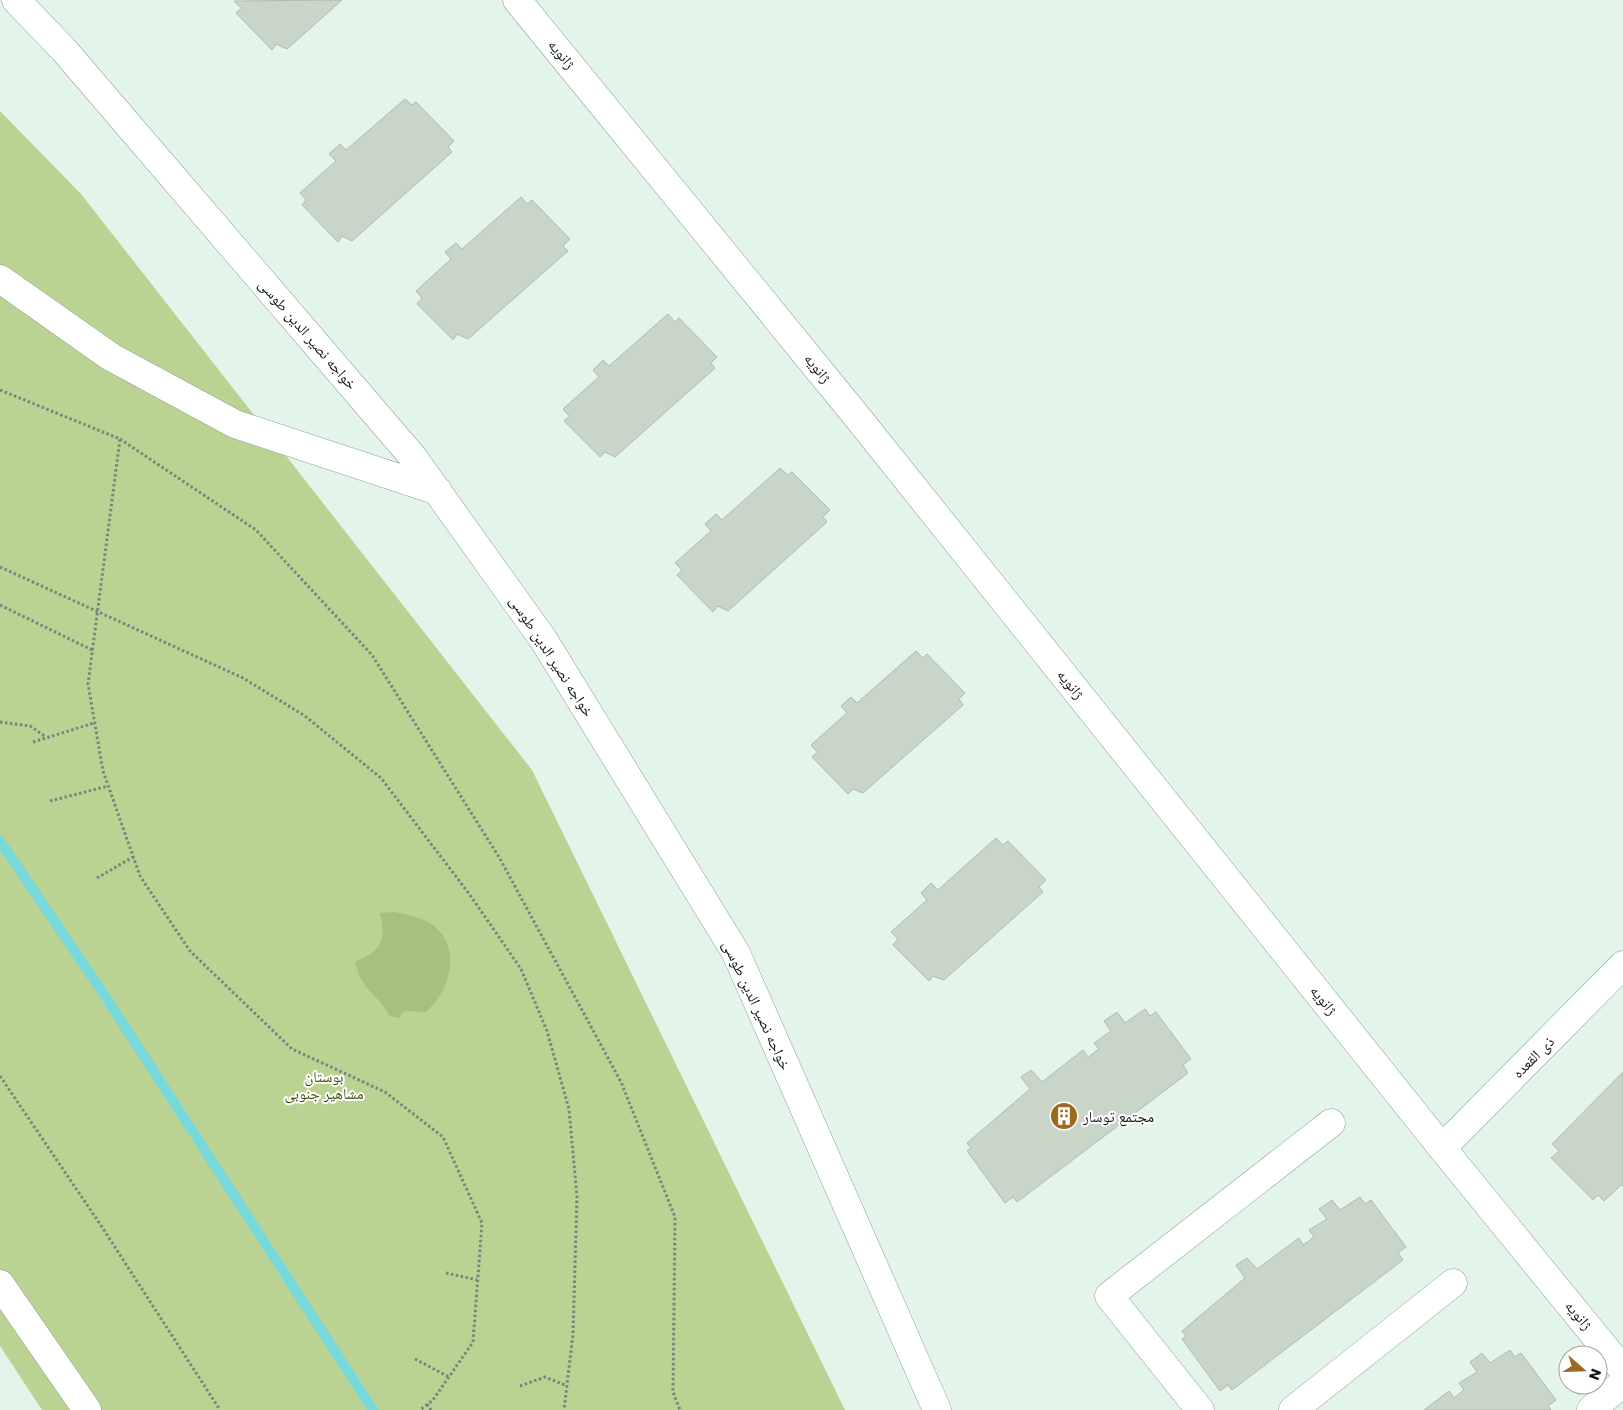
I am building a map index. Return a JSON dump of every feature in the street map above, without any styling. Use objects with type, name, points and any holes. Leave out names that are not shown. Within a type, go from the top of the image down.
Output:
[{"type":"street","name":"خواجه نصیر الدین طوسی","points":[[16,0],[64,50],[406,448],[543,639],[736,953],[937,1410]]},
{"type":"street","name":"ژانویه","points":[[517,0],[861,421],[1442,1148],[1623,1370]]},
{"type":"street","points":[[0,279],[112,357],[235,424],[438,491]]},
{"type":"street","name":"ذی القعده","points":[[1442,1148],[1623,965]]},
{"type":"street","points":[[1200,1410],[1109,1296],[1331,1123]]},
{"type":"street","points":[[0,1284],[87,1410]]},
{"type":"street","points":[[1293,1410],[1453,1284]]},
{"type":"street","points":[[1592,1410],[1623,1383]]},
{"type":"path","points":[[0,390],[120,439],[256,530],[372,655],[499,857],[621,1082],[675,1217],[674,1392],[680,1410]]},
{"type":"path","points":[[120,439],[88,684],[103,771],[140,876],[190,951],[292,1049],[385,1092],[442,1137],[482,1223],[473,1342],[449,1378],[428,1404],[420,1410]]},
{"type":"path","points":[[0,567],[242,678],[305,716],[381,778],[470,895],[520,969],[547,1031],[568,1108],[577,1197],[573,1334],[564,1410]]},
{"type":"path","points":[[0,605],[92,650]]},
{"type":"path","points":[[0,722],[30,726],[47,737]]},
{"type":"path","points":[[33,742],[94,722]]},
{"type":"path","points":[[50,801],[108,786]]},
{"type":"path","points":[[97,878],[133,858]]},
{"type":"path","points":[[0,1076],[106,1232],[220,1410]]},
{"type":"path","points":[[446,1273],[478,1280]]},
{"type":"path","points":[[415,1359],[449,1378]]},
{"type":"path","points":[[520,1386],[545,1377],[567,1386]]},
{"type":"path","points":[[428,1404],[431,1410]]},
{"type":"green space","name":"بوستان مشاهیر جنوبی","points":[[0,111],[81,194],[532,770],[845,1410],[42,1410],[0,1346]]},
{"type":"green space","points":[[394,912],[407,914],[428,922],[439,931],[446,941],[450,953],[447,979],[435,1003],[426,1012],[404,1011],[399,1018],[390,1016],[366,986],[355,962],[371,953],[380,944],[383,931],[380,913]]},
{"type":"building","points":[[342,0],[287,49],[276,44],[272,50],[236,13],[241,8],[234,1]]},
{"type":"building","points":[[405,99],[412,105],[416,102],[454,141],[448,147],[452,152],[352,241],[342,236],[338,242],[302,205],[306,200],[300,193],[336,161],[329,154],[340,144],[346,150]]},
{"type":"building","points":[[521,197],[527,204],[532,200],[570,239],[563,246],[568,251],[468,339],[457,334],[453,340],[417,304],[422,298],[416,291],[451,259],[445,252],[456,243],[462,249]]},
{"type":"building","points":[[668,314],[675,322],[679,318],[717,357],[711,363],[715,368],[615,457],[605,452],[600,457],[564,421],[569,416],[563,409],[599,377],[593,370],[603,360],[609,366]]},
{"type":"building","points":[[780,468],[788,475],[792,472],[830,510],[823,517],[827,522],[728,611],[718,606],[713,612],[677,575],[682,570],[675,563],[711,531],[705,524],[716,514],[722,520]]},
{"type":"building","points":[[916,651],[923,658],[927,654],[965,693],[959,699],[963,705],[863,793],[853,789],[848,794],[812,757],[817,752],[811,745],[847,713],[841,706],[851,697],[857,703]]},
{"type":"building","points":[[996,838],[1003,845],[1008,841],[1046,880],[1039,887],[1043,892],[944,980],[933,976],[929,981],[893,945],[898,939],[891,932],[927,900],[921,893],[931,883],[938,890]]},
{"type":"building","name":"مجتمع توسار","points":[[1145,1009],[1150,1016],[1156,1012],[1191,1059],[1183,1065],[1188,1073],[1017,1202],[1013,1197],[1005,1203],[967,1151],[971,1148],[967,1143],[1030,1089],[1021,1077],[1031,1070],[1042,1082],[1083,1050],[1088,1057],[1099,1049],[1094,1043],[1111,1031],[1104,1021],[1117,1012],[1125,1023]]},
{"type":"building","points":[[1623,1072],[1623,1186],[1621,1185],[1604,1201],[1598,1195],[1593,1200],[1551,1158],[1559,1151],[1552,1144]]},
{"type":"building","points":[[1360,1197],[1365,1204],[1371,1200],[1406,1247],[1398,1253],[1403,1260],[1232,1390],[1228,1385],[1220,1391],[1182,1339],[1186,1336],[1182,1331],[1245,1278],[1236,1265],[1247,1258],[1257,1269],[1299,1238],[1303,1245],[1314,1237],[1309,1230],[1327,1219],[1319,1209],[1332,1200],[1340,1210]]},
{"type":"building","points":[[1510,1350],[1515,1357],[1521,1353],[1556,1400],[1548,1406],[1551,1410],[1424,1410],[1449,1391],[1454,1398],[1464,1390],[1459,1383],[1477,1372],[1470,1362],[1482,1353],[1490,1363]]},
{"type":"waterway","points":[[0,841],[103,993],[373,1410]]},
{"type":"place","name":"مجتمع توسار","points":[[1064,1116]]}]
